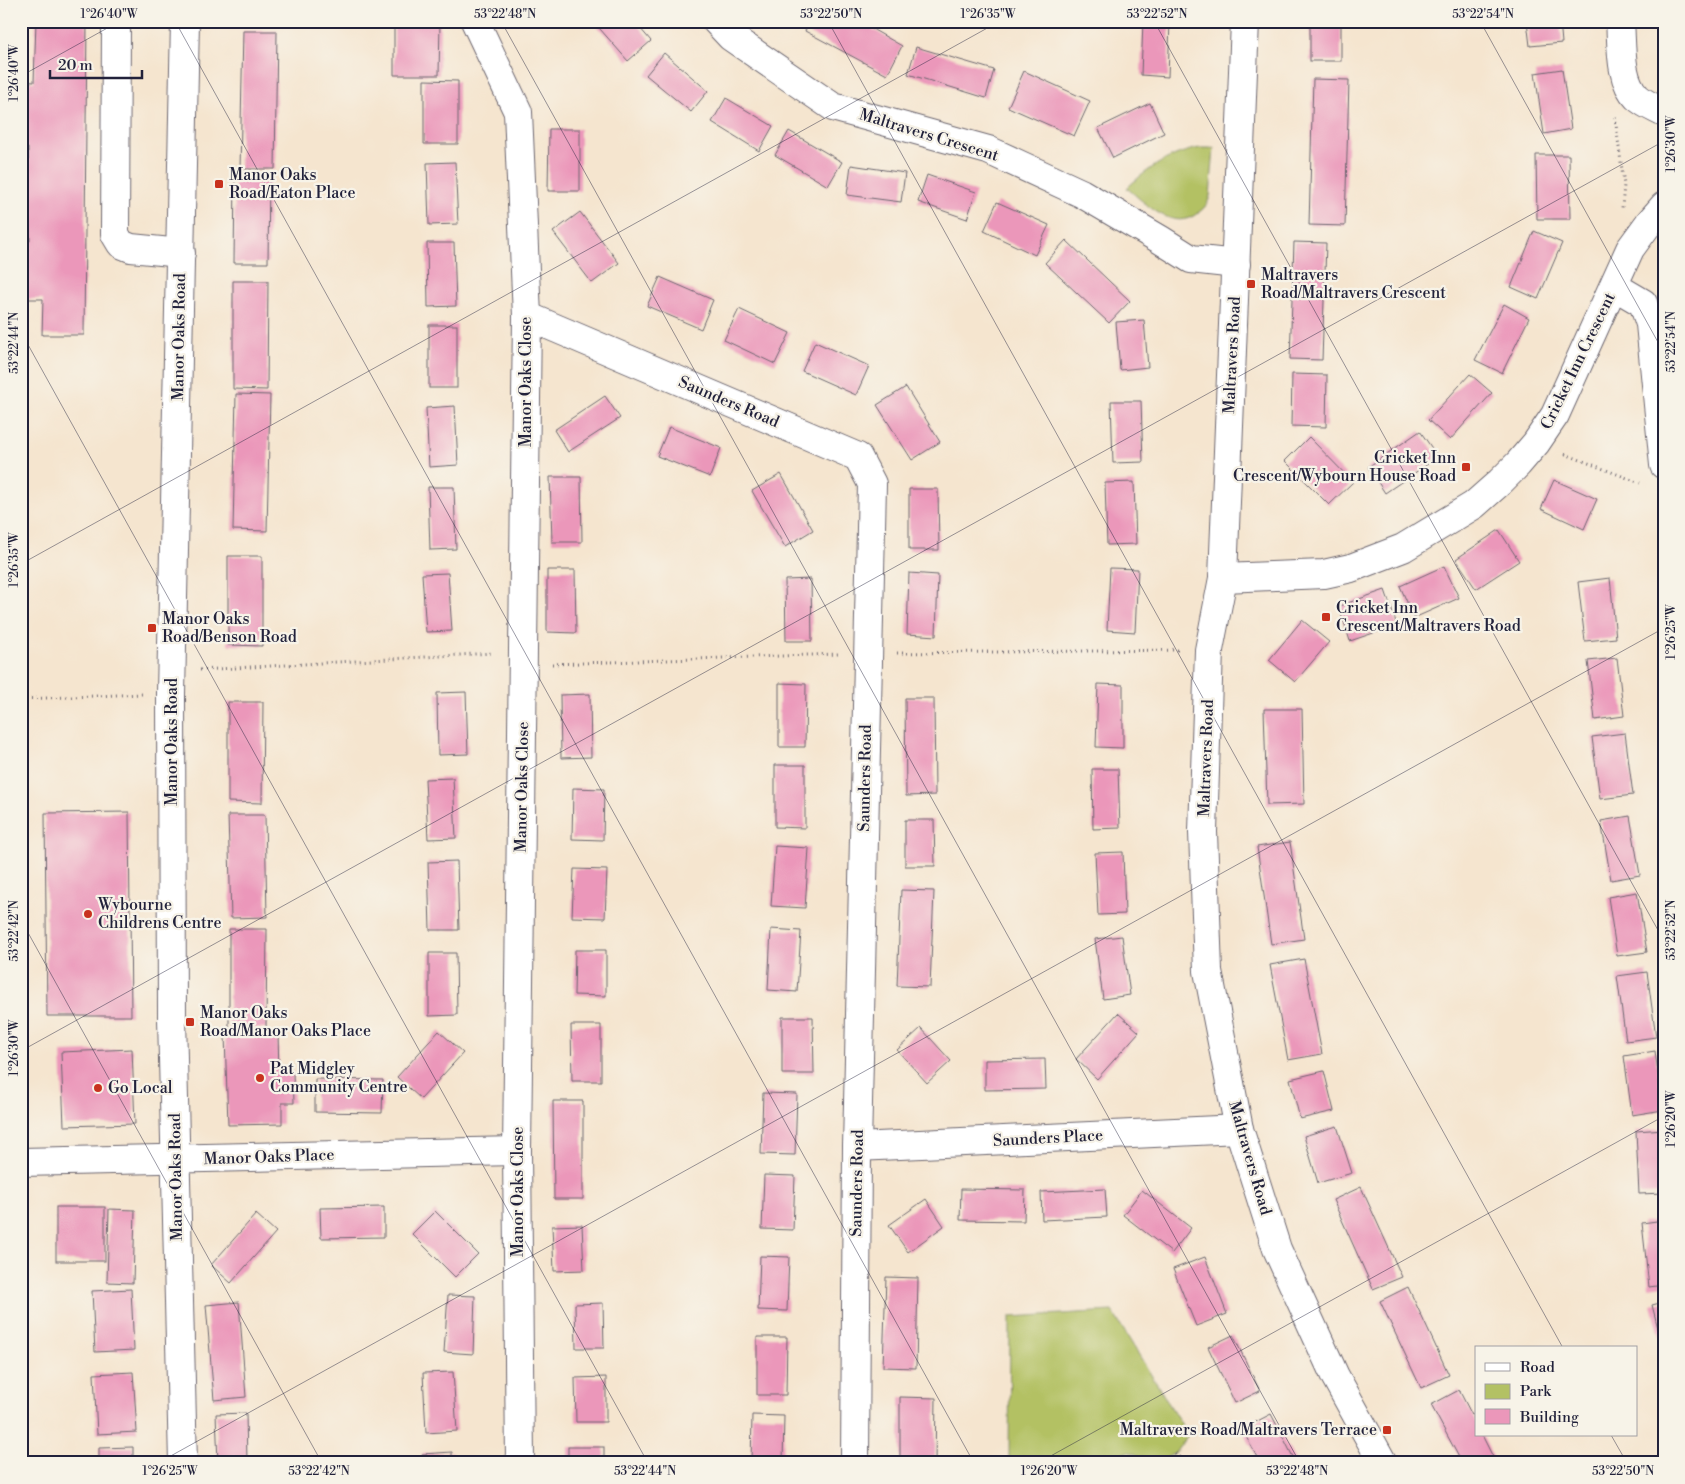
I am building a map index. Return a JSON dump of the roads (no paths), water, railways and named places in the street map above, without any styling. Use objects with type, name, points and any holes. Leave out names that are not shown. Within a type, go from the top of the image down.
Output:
[{"type":"street","points":[[116,21],[115,234],[121,244],[131,248],[181,253]]},
{"type":"street","name":"Manor Oaks Road","points":[[183,1463],[172,1008],[172,672],[186,21]]},
{"type":"street","name":"Manor Oaks Close","points":[[475,21],[518,112],[527,316],[518,1150],[520,1463]]},
{"type":"street","name":"Maltravers Crescent","points":[[716,21],[731,37],[833,107],[988,150],[1080,193],[1191,259],[1236,264]]},
{"type":"street","name":"Maltravers Road","points":[[1244,21],[1236,264],[1222,578],[1209,650],[1204,842],[1208,972],[1239,1129],[1277,1249],[1335,1376],[1383,1463]]},
{"type":"street","points":[[1620,21],[1624,72],[1630,89],[1643,102],[1664,113]]},
{"type":"street","name":"Cricket Inn Crescent","points":[[1222,578],[1324,574],[1351,568],[1403,548],[1474,505],[1500,482],[1536,443],[1555,415],[1634,242],[1664,206]]},
{"type":"street","points":[[1614,286],[1643,303],[1650,324],[1664,465]]},
{"type":"street","name":"Saunders Road","points":[[527,316],[858,457],[872,484],[857,1147],[855,1463]]},
{"type":"street","name":"Saunders Place","points":[[857,1147],[1239,1129]]},
{"type":"street","name":"Manor Oaks Place","points":[[21,1162],[175,1160],[518,1150]]},
{"type":"place","name":"Manor Oaks Road/Eaton Place","points":[[219,184]]},
{"type":"place","name":"Maltravers Road/Maltravers Crescent","points":[[1251,284]]},
{"type":"place","name":"Cricket Inn Crescent/Wybourn House Road","points":[[1466,467]]},
{"type":"place","name":"Cricket Inn Crescent/Maltravers Road","points":[[1326,617]]},
{"type":"place","name":"Manor Oaks Road/Benson Road","points":[[152,628]]},
{"type":"place","name":"Wybourne Childrens Centre","points":[[88,914]]},
{"type":"place","name":"Manor Oaks Road/Manor Oaks Place","points":[[190,1022]]},
{"type":"place","name":"Pat Midgley Community Centre","points":[[260,1078]]},
{"type":"place","name":"Go Local","points":[[98,1088]]},
{"type":"place","name":"Maltravers Road/Maltravers Terrace","points":[[1387,1430]]}]
